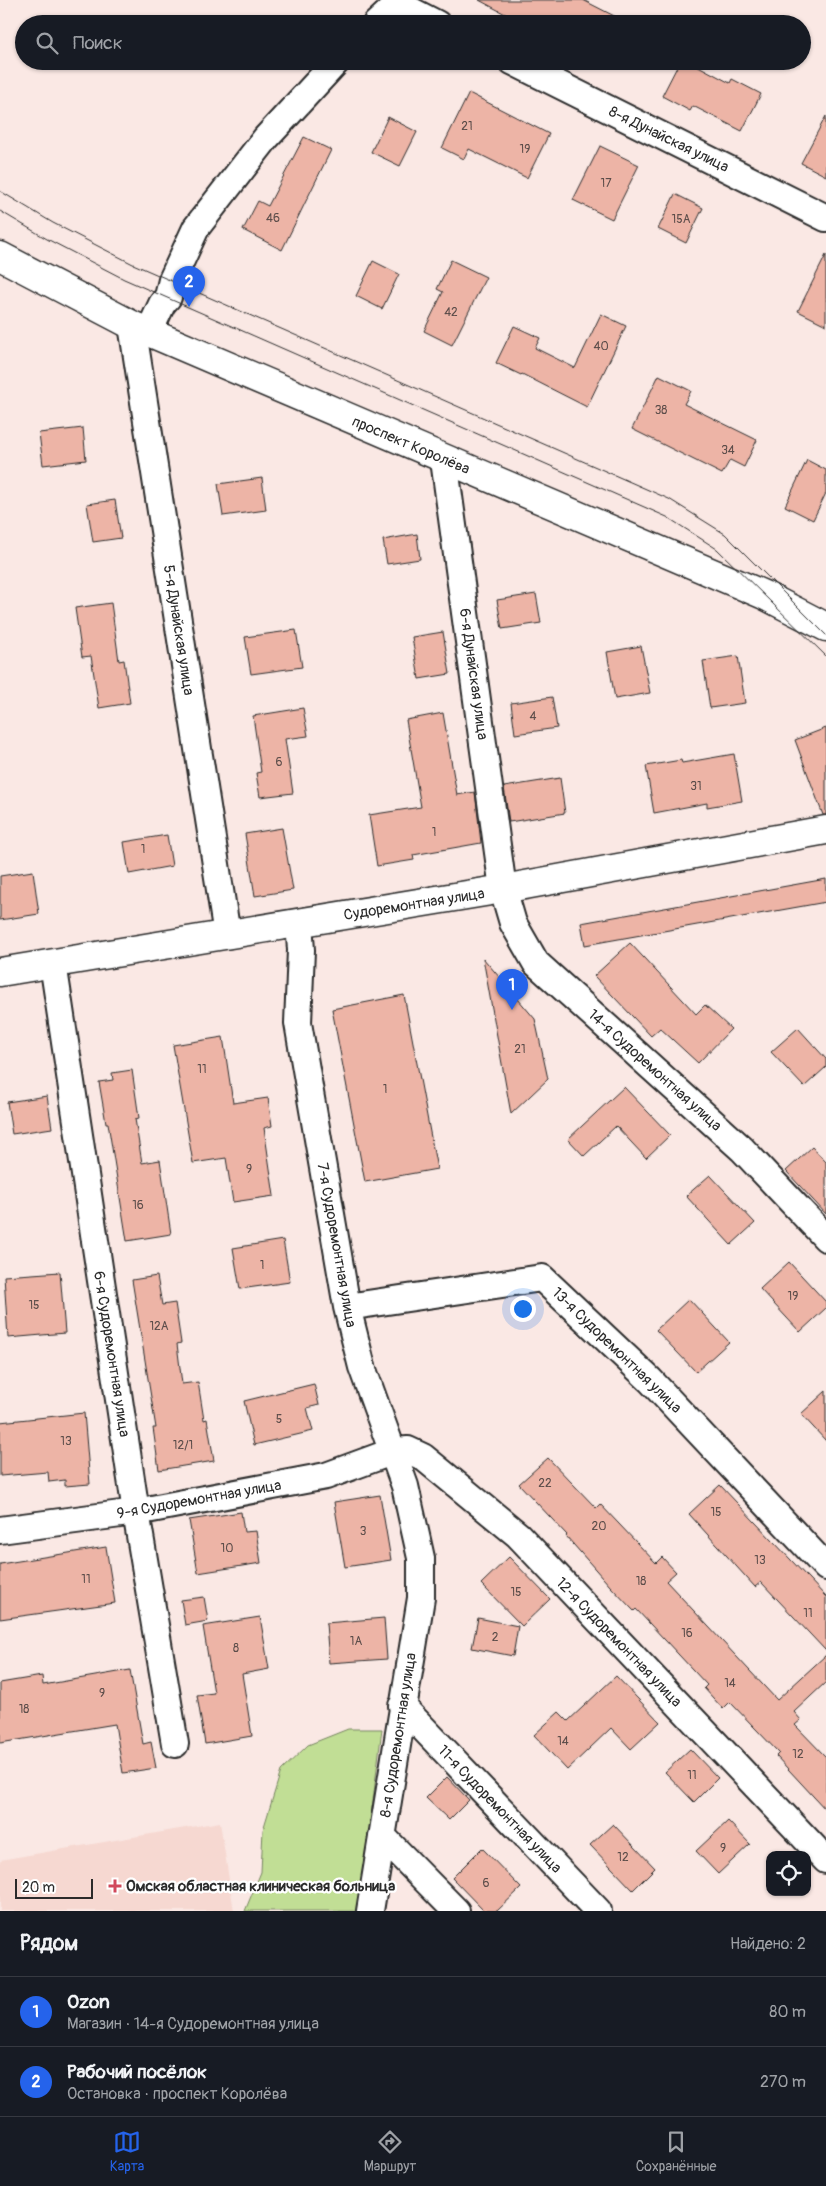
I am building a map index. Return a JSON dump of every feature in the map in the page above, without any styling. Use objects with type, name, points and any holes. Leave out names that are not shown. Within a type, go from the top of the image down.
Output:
[{"type":"main road","name":"проспект Королёва","points":[[0,256],[140,328],[444,460],[764,595],[826,627]]},
{"type":"main road","name":"Судоремонтная улица","points":[[0,972],[503,889],[826,830]]},
{"type":"street","points":[[386,15],[400,2],[422,15]]},
{"type":"street","points":[[140,328],[168,298],[172,280],[196,228],[266,138],[329,70]]},
{"type":"street","name":"8-я Дунайская улица","points":[[530,70],[826,218]]},
{"type":"street","name":"5-я Дунайская улица","points":[[140,328],[227,935]]},
{"type":"street","name":"6-я Дунайская улица","points":[[444,460],[503,889]]},
{"type":"street","name":"14-я Судоремонтная улица","points":[[503,889],[513,923],[536,962],[742,1149],[826,1238]]},
{"type":"street","name":"7-я Судоремонтная улица","points":[[299,923],[301,950],[298,1022],[347,1307],[362,1367],[394,1451],[405,1486],[421,1558]]},
{"type":"street","name":"6-я Судоремонтная улица","points":[[53,963],[136,1512],[174,1744]]},
{"type":"street","name":"13-я Судоремонтная улица","points":[[347,1307],[542,1278],[650,1380],[826,1567]]},
{"type":"street","name":"12-я Судоремонтная улица","points":[[394,1451],[408,1450],[424,1457],[518,1535],[826,1860]]},
{"type":"street","name":"9-я Судоремонтная улица","points":[[0,1530],[136,1512],[326,1476],[394,1451]]},
{"type":"street","name":"8-я Судоремонтная улица","points":[[370,1911],[421,1598],[421,1558]]},
{"type":"street","name":"11-я Судоремонтная улица","points":[[402,1706],[598,1911]]},
{"type":"street","points":[[382,1836],[456,1911]]},
{"type":"shaded area","name":"Омская областная клиническая больница","points":[[220,1822],[234,1911],[0,1911],[0,1860]]},
{"type":"green space","points":[[348,1729],[382,1729],[359,1911],[245,1911],[261,1872],[263,1830],[281,1771],[308,1745]]},
{"type":"building","points":[[479,0],[583,0],[612,15],[507,15]]},
{"type":"building","points":[[675,70],[706,70],[730,83],[732,79],[761,94],[742,131],[693,106],[690,111],[662,96]]},
{"type":"building","points":[[469,93],[549,134],[527,178],[469,149],[464,159],[442,148]]},
{"type":"building","points":[[826,116],[826,176],[801,163]]},
{"type":"building","points":[[388,117],[417,132],[400,166],[371,152]]},
{"type":"building","points":[[304,137],[331,150],[282,250],[243,230],[258,201],[268,206]]},
{"type":"building","points":[[600,146],[639,165],[612,219],[573,200]]},
{"type":"building","points":[[675,194],[703,208],[686,243],[658,229]]},
{"type":"building","points":[[826,255],[826,325],[798,311]]},
{"type":"building","points":[[451,260],[486,277],[452,345],[424,331],[443,292],[437,289]]},
{"type":"building","points":[[373,261],[399,274],[382,309],[356,296]]},
{"type":"building","points":[[601,314],[626,326],[587,407],[496,363],[514,326],[540,338],[535,348],[575,368]]},
{"type":"building","points":[[659,375],[691,391],[684,404],[757,440],[744,467],[730,460],[722,474],[632,429]]},
{"type":"building","points":[[83,428],[86,460],[43,465],[39,433]]},
{"type":"building","points":[[807,460],[826,470],[826,493],[813,520],[785,506]]},
{"type":"building","points":[[262,478],[266,510],[223,516],[218,484]]},
{"type":"building","points":[[115,500],[121,538],[93,542],[87,504]]},
{"type":"building","points":[[417,534],[420,559],[387,564],[383,540]]},
{"type":"building","points":[[536,594],[541,623],[502,629],[497,600]]},
{"type":"building","points":[[111,603],[119,661],[124,660],[130,703],[99,708],[91,656],[82,657],[75,608]]},
{"type":"building","points":[[296,630],[302,667],[251,674],[245,637]]},
{"type":"building","points":[[443,632],[450,674],[419,679],[412,637]]},
{"type":"building","points":[[641,646],[650,693],[615,699],[607,652]]},
{"type":"building","points":[[738,656],[745,703],[710,708],[703,661]]},
{"type":"building","points":[[552,697],[557,728],[515,734],[511,703]]},
{"type":"building","points":[[303,708],[308,736],[285,739],[293,793],[260,797],[256,773],[261,772],[253,716]]},
{"type":"building","points":[[443,713],[457,795],[475,792],[481,843],[413,855],[414,860],[377,866],[369,815],[421,807],[406,720]]},
{"type":"building","points":[[826,728],[826,815],[823,815],[795,740]]},
{"type":"building","points":[[734,754],[742,801],[707,807],[707,803],[654,813],[646,766],[681,760],[682,763]]},
{"type":"building","points":[[560,778],[565,813],[509,822],[504,787]]},
{"type":"building","points":[[282,828],[293,890],[255,896],[245,834]]},
{"type":"building","points":[[167,835],[172,866],[129,874],[124,842]]},
{"type":"building","points":[[33,871],[39,914],[0,920],[0,876]]},
{"type":"building","points":[[826,879],[826,902],[585,945],[581,923]]},
{"type":"building","points":[[630,943],[696,1014],[705,1005],[731,1029],[698,1063],[660,1028],[651,1036],[594,976]]},
{"type":"building","points":[[483,958],[535,1019],[548,1079],[511,1114]]},
{"type":"building","points":[[404,995],[437,1169],[365,1182],[332,1009]]},
{"type":"building","points":[[798,1028],[826,1059],[826,1067],[804,1087],[771,1052]]},
{"type":"building","points":[[223,1037],[233,1103],[268,1098],[272,1126],[264,1128],[274,1196],[233,1202],[226,1158],[193,1163],[173,1045]]},
{"type":"building","points":[[132,1070],[139,1118],[135,1119],[142,1163],[160,1160],[171,1234],[127,1241],[108,1123],[106,1123],[99,1082],[113,1080],[112,1073]]},
{"type":"building","points":[[624,1087],[670,1135],[646,1158],[616,1126],[584,1156],[568,1139]]},
{"type":"building","points":[[47,1096],[52,1128],[12,1134],[7,1102]]},
{"type":"building","points":[[812,1147],[826,1162],[826,1214],[786,1171]]},
{"type":"building","points":[[710,1175],[755,1223],[731,1245],[686,1196]]},
{"type":"building","points":[[283,1240],[290,1282],[240,1289],[233,1248]]},
{"type":"building","points":[[789,1262],[826,1302],[826,1308],[800,1332],[760,1289]]},
{"type":"building","points":[[60,1272],[65,1333],[8,1338],[4,1276]]},
{"type":"building","points":[[157,1276],[162,1305],[175,1303],[181,1343],[177,1344],[182,1384],[198,1382],[204,1420],[207,1419],[214,1461],[159,1470],[153,1428],[156,1428],[132,1280]]},
{"type":"building","points":[[689,1299],[729,1342],[696,1372],[656,1330]]},
{"type":"building","points":[[314,1384],[319,1405],[307,1408],[313,1431],[254,1445],[244,1401]]},
{"type":"building","points":[[826,1391],[826,1441],[801,1414]]},
{"type":"building","points":[[84,1413],[90,1484],[65,1486],[65,1480],[49,1482],[48,1472],[0,1476],[0,1422]]},
{"type":"building","points":[[548,1458],[596,1508],[600,1504],[656,1563],[662,1557],[676,1572],[666,1581],[777,1700],[826,1655],[826,1682],[794,1712],[801,1720],[795,1725],[826,1757],[826,1810],[776,1756],[779,1753],[730,1702],[723,1709],[704,1688],[707,1685],[636,1609],[634,1611],[610,1586],[567,1535],[519,1484]]},
{"type":"building","points":[[720,1485],[826,1597],[826,1651],[761,1582],[755,1587],[689,1514]]},
{"type":"building","points":[[380,1495],[391,1560],[345,1567],[334,1502]]},
{"type":"building","points":[[241,1512],[244,1532],[256,1531],[261,1563],[198,1573],[189,1520]]},
{"type":"building","points":[[106,1547],[115,1603],[0,1619],[0,1564]]},
{"type":"building","points":[[509,1557],[550,1599],[522,1626],[481,1584]]},
{"type":"building","points":[[204,1597],[208,1621],[185,1625],[181,1600]]},
{"type":"building","points":[[260,1617],[269,1669],[242,1674],[252,1736],[205,1744],[197,1695],[214,1693],[203,1626]]},
{"type":"building","points":[[384,1618],[387,1659],[329,1663],[326,1623]]},
{"type":"building","points":[[478,1618],[518,1626],[513,1656],[472,1648]]},
{"type":"building","points":[[130,1670],[143,1744],[151,1742],[156,1768],[123,1773],[115,1724],[0,1743],[0,1683],[42,1676],[43,1685]]},
{"type":"building","points":[[616,1676],[660,1722],[631,1749],[611,1728],[567,1770],[534,1735],[559,1712],[568,1721]]},
{"type":"building","points":[[690,1749],[718,1778],[694,1802],[665,1772]]},
{"type":"building","points":[[447,1777],[469,1800],[449,1820],[426,1798]]},
{"type":"building","points":[[728,1821],[750,1844],[718,1874],[696,1851]]},
{"type":"building","points":[[613,1824],[655,1868],[633,1890],[590,1845]]},
{"type":"building","points":[[482,1848],[521,1888],[497,1911],[484,1911],[452,1878]]},
{"type":"tram line","points":[[0,191],[53,223],[133,264],[669,499],[725,534],[826,635]]},
{"type":"tram line","points":[[0,211],[47,239],[124,279],[667,517],[717,549],[826,656]]},
{"type":"place","name":"Рабочий посёлок","points":[[189,307]]},
{"type":"place","name":"Ozon","points":[[512,1010]]},
{"type":"place","name":"Омская областная клиническая больница","points":[[115,1886]]}]
